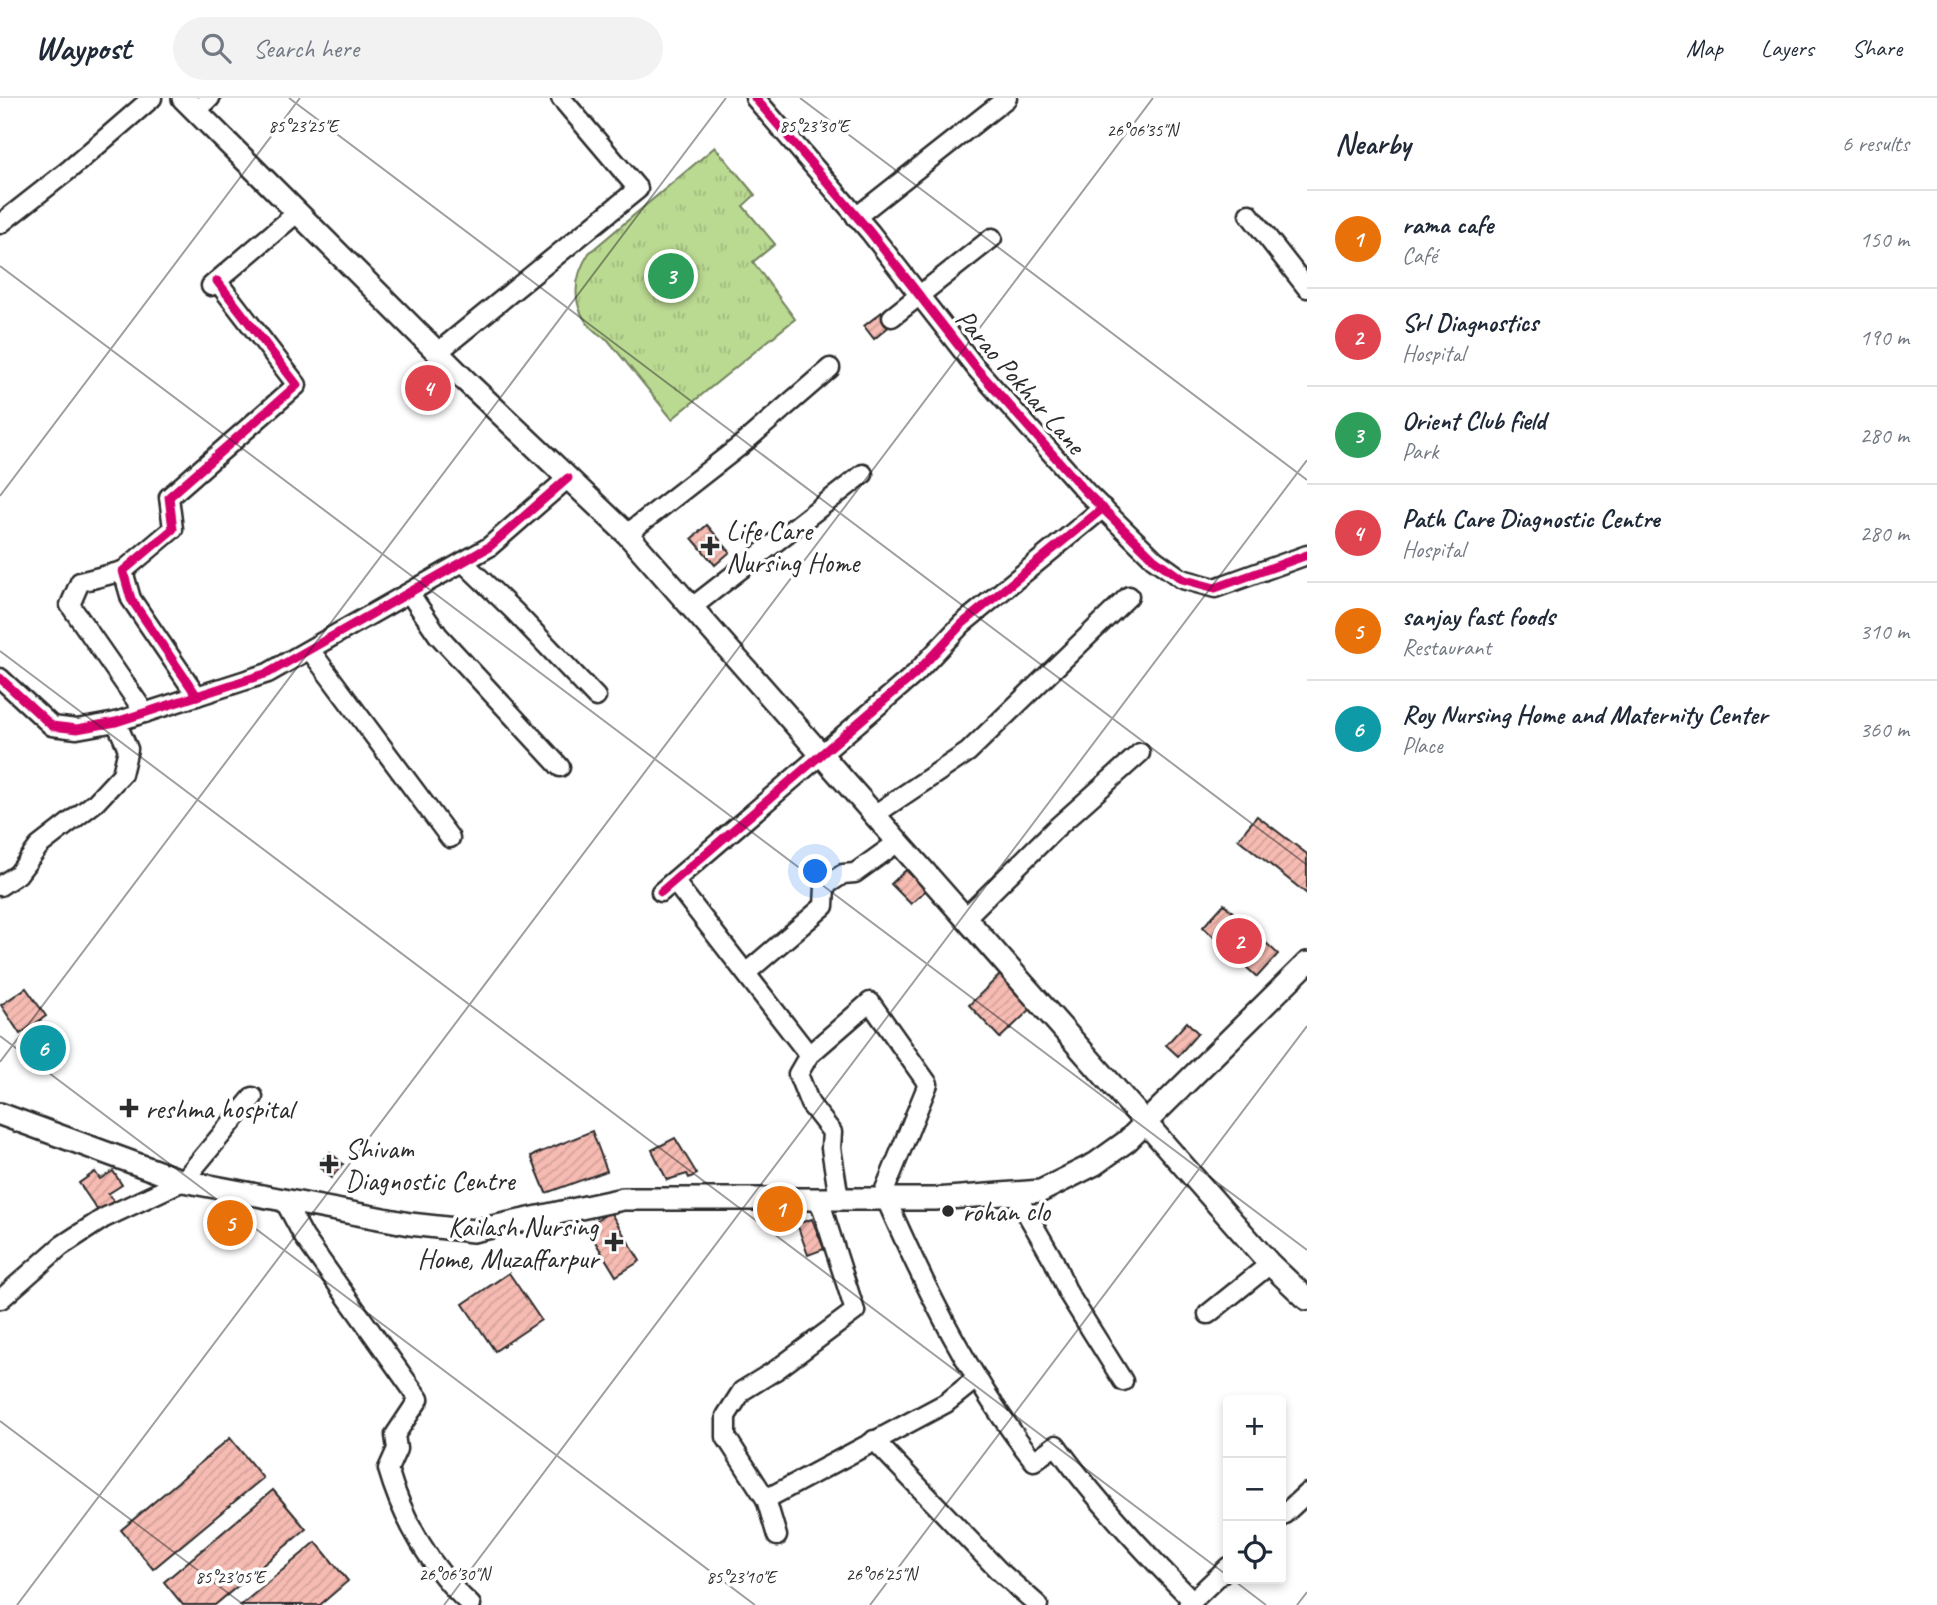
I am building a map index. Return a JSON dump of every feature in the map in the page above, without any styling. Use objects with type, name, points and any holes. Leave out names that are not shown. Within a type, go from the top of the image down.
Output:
[{"type":"main road","points":[[196,101],[298,212],[438,352],[627,534],[1270,1264],[1307,1299]]},
{"type":"main road","points":[[0,1114],[183,1181],[410,1224],[473,1231],[623,1199],[884,1199],[1041,1191],[1095,1164],[1127,1141],[1307,963]]},
{"type":"street","points":[[0,224],[71,169],[152,98]]},
{"type":"street","points":[[170,98],[196,101]]},
{"type":"street","points":[[438,352],[638,189],[561,98]]},
{"type":"street","name":"Parao Pokhar Lane","points":[[755,98],[856,217],[976,368],[1103,508],[1154,559],[1170,572],[1199,586],[1226,585],[1307,555]]},
{"type":"street","points":[[856,217],[1007,98]]},
{"type":"street","points":[[145,713],[70,605],[80,582],[122,571],[173,529],[169,496],[298,385],[214,283],[298,212]]},
{"type":"street","points":[[1249,214],[1301,269],[1307,288]]},
{"type":"street","points":[[892,317],[992,238]]},
{"type":"street","points":[[627,534],[740,446],[830,368]]},
{"type":"street","points":[[691,608],[863,474]]},
{"type":"street","points":[[0,678],[52,726],[77,729],[116,722],[268,673],[489,547],[568,478]]},
{"type":"street","points":[[809,1055],[746,973],[668,886],[915,674],[962,624],[1103,508]]},
{"type":"street","points":[[463,562],[596,697]]},
{"type":"street","points":[[122,571],[131,599],[197,696]]},
{"type":"street","points":[[410,594],[452,652],[560,766]]},
{"type":"street","points":[[874,815],[968,752],[1129,596]]},
{"type":"street","points":[[310,650],[450,838]]},
{"type":"street","points":[[0,886],[19,874],[39,846],[96,802],[122,774],[128,749],[116,722]]},
{"type":"street","points":[[965,918],[1055,829],[1140,753]]},
{"type":"street","points":[[746,973],[824,906],[825,886],[843,874],[855,873],[898,842]]},
{"type":"street","points":[[777,1536],[766,1499],[726,1437],[726,1416],[742,1391],[776,1370],[855,1311],[829,1199],[832,1132],[810,1104],[798,1074],[809,1055],[870,1002],[928,1084],[884,1199],[935,1306],[977,1378],[1034,1461],[1056,1445],[1079,1476],[1190,1603],[1223,1572]]},
{"type":"street","points":[[1,1299],[61,1246],[104,1218],[183,1181],[253,1097]]},
{"type":"street","points":[[1015,1193],[1069,1293],[1123,1381]]},
{"type":"street","points":[[284,1200],[304,1237],[419,1399],[395,1435],[397,1449],[388,1469],[400,1507],[413,1530],[443,1574],[471,1605]]},
{"type":"street","points":[[1208,1314],[1270,1264]]},
{"type":"street","points":[[766,1499],[946,1403],[977,1378]]},
{"type":"street","points":[[874,1440],[998,1570],[1038,1605]]},
{"type":"street","points":[[1286,1512],[1307,1493]]},
{"type":"green space","points":[[715,147],[755,195],[743,206],[775,244],[753,262],[795,319],[672,419],[608,340],[587,323],[578,302],[578,278],[589,253]]},
{"type":"building","points":[[882,312],[892,324],[874,339],[864,326]]},
{"type":"building","points":[[428,369],[446,389],[432,402],[414,383]]},
{"type":"building","points":[[707,525],[730,552],[715,565],[692,538]]},
{"type":"building","points":[[1257,816],[1307,854],[1307,894],[1238,839]]},
{"type":"building","points":[[906,870],[926,890],[911,904],[891,884]]},
{"type":"building","points":[[1224,904],[1278,954],[1257,977],[1203,927]]},
{"type":"building","points":[[1002,973],[1034,1006],[1000,1038],[969,1005]]},
{"type":"building","points":[[26,988],[46,1016],[20,1034],[1,1005]]},
{"type":"building","points":[[1187,1022],[1198,1033],[1178,1056],[1166,1045]]},
{"type":"building","points":[[47,1025],[62,1037],[39,1070],[23,1058]]},
{"type":"building","points":[[592,1131],[607,1171],[546,1193],[531,1156]]},
{"type":"building","points":[[675,1138],[697,1174],[689,1178],[687,1174],[667,1180],[652,1150]]},
{"type":"building","points":[[330,1152],[343,1164],[331,1178],[318,1165]]},
{"type":"building","points":[[113,1171],[122,1185],[108,1194],[114,1201],[98,1211],[79,1183],[95,1172],[100,1179]]},
{"type":"building","points":[[610,1212],[640,1261],[616,1276],[586,1227]]},
{"type":"building","points":[[812,1219],[824,1249],[808,1255],[797,1224]]},
{"type":"building","points":[[509,1273],[541,1320],[495,1351],[463,1304]]},
{"type":"building","points":[[230,1438],[263,1478],[153,1569],[121,1530]]},
{"type":"building","points":[[273,1490],[306,1529],[215,1605],[183,1605],[164,1582]]},
{"type":"building","points":[[316,1542],[348,1581],[320,1605],[241,1605]]},
{"type":"cycle path","points":[[755,98],[870,232],[976,368],[1086,492],[1154,559],[1182,579],[1215,588],[1307,555]]},
{"type":"cycle path","points":[[197,696],[131,599],[123,571],[173,529],[169,497],[297,385],[217,281]]},
{"type":"cycle path","points":[[0,678],[52,726],[77,729],[116,722],[268,673],[489,547],[568,478]]},
{"type":"cycle path","points":[[661,892],[915,674],[962,624],[1103,508]]},
{"type":"place","name":"Orient Club field","points":[[671,276]]},
{"type":"place","name":"Path Care Diagnostic Centre","points":[[428,388]]},
{"type":"place","name":"Life Care Nursing Home","points":[[710,546]]},
{"type":"place","name":"Srl Diagnostics","points":[[1239,941]]},
{"type":"place","name":"Roy Nursing Home and Maternity Center","points":[[43,1048]]},
{"type":"place","name":"reshma hospital","points":[[129,1108]]},
{"type":"place","name":"Shivam Diagnostic Centre","points":[[329,1164]]},
{"type":"place","name":"rama cafe","points":[[780,1209]]},
{"type":"place","name":"rohan clo","points":[[948,1211]]},
{"type":"place","name":"sanjay fast foods","points":[[230,1223]]},
{"type":"place","name":"Kailash Nursing Home, Muzaffarpur","points":[[614,1242]]}]
